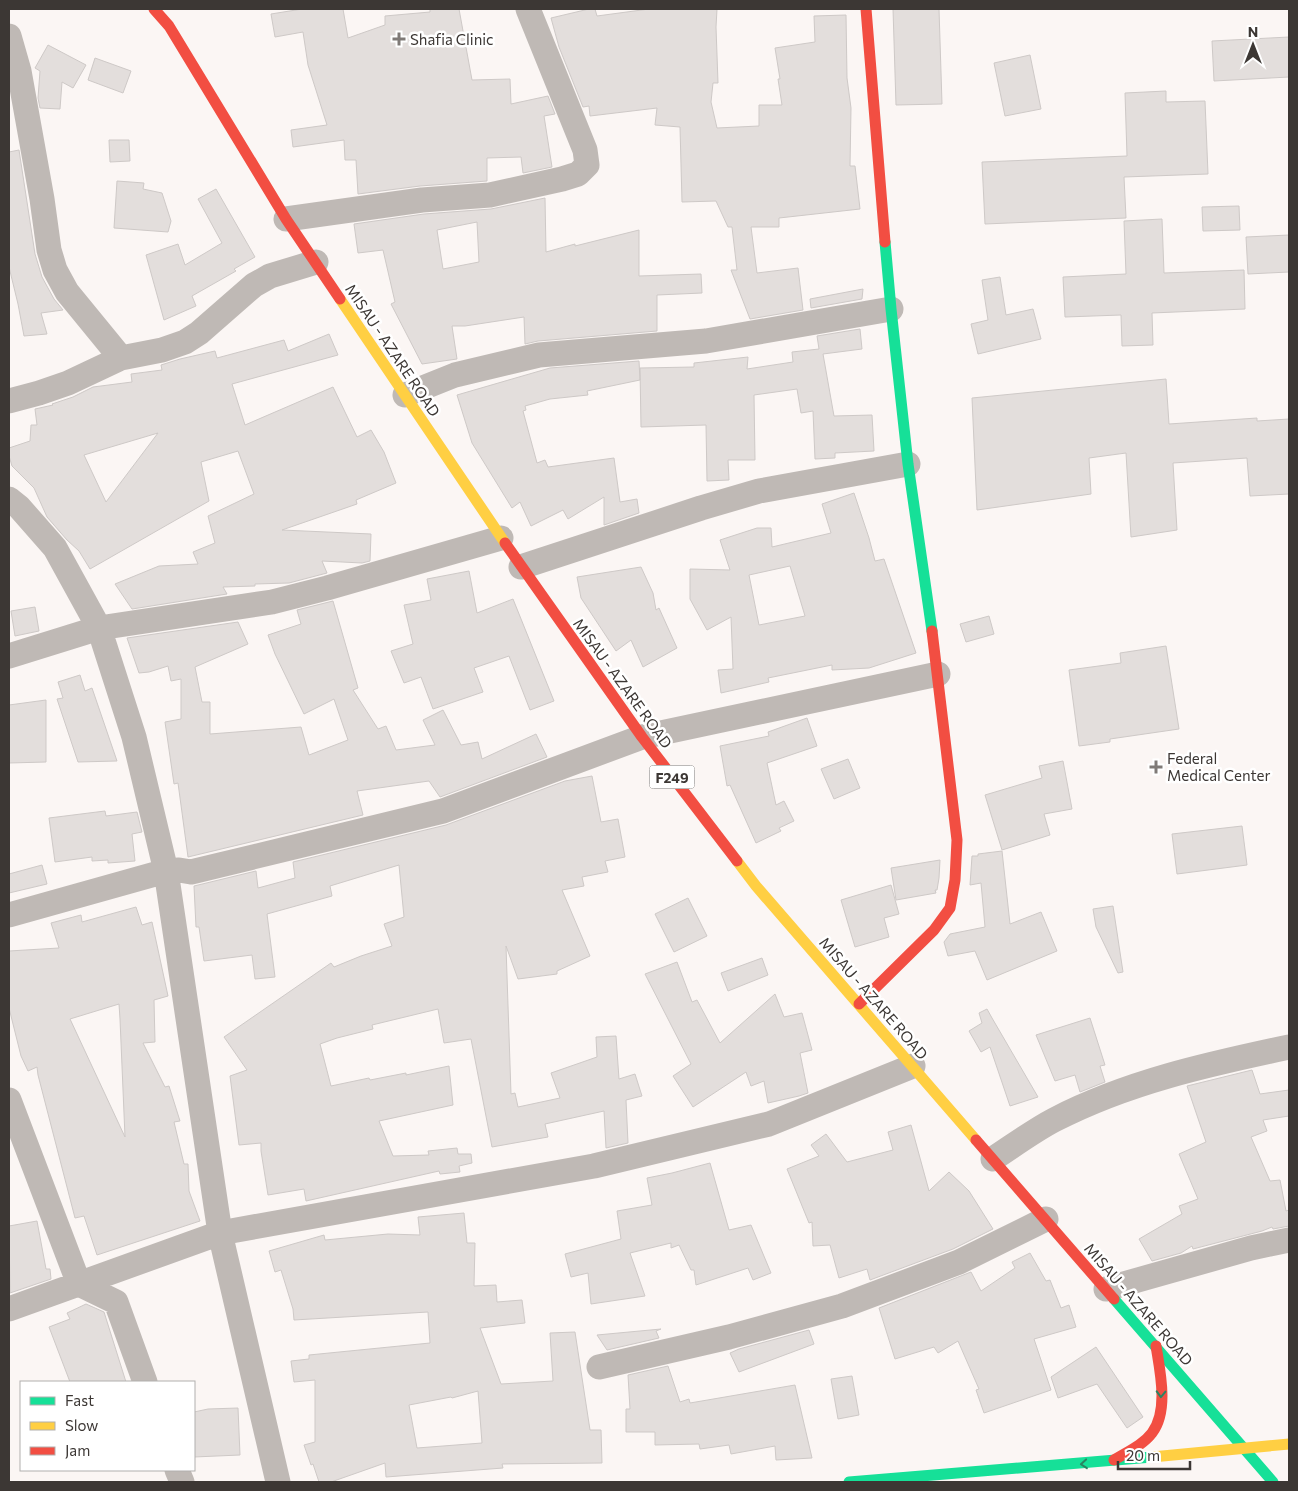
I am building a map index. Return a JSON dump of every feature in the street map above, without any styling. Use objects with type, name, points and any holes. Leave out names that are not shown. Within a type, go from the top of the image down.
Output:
[{"type":"main road","name":"MISAU - AZARE ROAD","points":[[154,9],[168,26],[286,219],[501,538],[642,737],[756,886],[1245,1450],[1275,1480]]},
{"type":"main road","points":[[168,9],[168,26]]},
{"type":"main road","points":[[859,1004],[934,930],[950,908],[955,880],[956,840],[938,674],[908,464],[890,310],[866,9]]},
{"type":"main road","points":[[1112,1461],[1138,1445],[1153,1432],[1160,1417],[1161,1375],[1156,1346]]},
{"type":"main road","points":[[849,1482],[1245,1450],[1289,1444]]},
{"type":"main road","points":[[1253,1481],[1275,1480]]},
{"type":"street","points":[[286,219],[422,200],[490,196],[562,180],[578,174],[587,165],[585,150],[528,9]]},
{"type":"street","points":[[9,36],[19,71],[42,199],[49,250],[55,270],[67,292],[121,358]]},
{"type":"street","points":[[9,401],[68,383],[121,358],[162,350],[186,342],[254,285],[270,276],[316,262]]},
{"type":"street","points":[[405,395],[455,375],[539,355],[706,341],[890,310]]},
{"type":"street","points":[[522,567],[759,490],[908,464]]},
{"type":"street","points":[[9,499],[19,507],[55,548],[99,628],[134,737],[166,871],[220,1232],[278,1482]]},
{"type":"street","points":[[9,656],[99,628],[272,602],[501,538]]},
{"type":"street","points":[[9,915],[166,871],[179,870],[191,872],[443,812],[642,737],[938,674]]},
{"type":"street","points":[[994,1159],[1054,1120],[1127,1088],[1222,1062],[1289,1047]]},
{"type":"street","points":[[9,1309],[220,1232],[594,1166],[770,1124],[913,1066]]},
{"type":"street","points":[[9,1100],[78,1284],[116,1302],[145,1381]]},
{"type":"street","points":[[598,1366],[729,1337],[842,1306],[959,1262],[1046,1219]]},
{"type":"street","points":[[1106,1289],[1251,1248],[1289,1240]]},
{"type":"building","points":[[302,9],[343,9],[348,38],[385,25],[385,16],[430,12],[430,9],[459,9],[472,80],[510,79],[511,104],[548,96],[555,114],[544,116],[552,167],[523,173],[521,157],[487,158],[487,181],[420,186],[358,194],[356,160],[345,160],[344,140],[293,147],[291,130],[327,125],[308,65],[303,32],[275,37],[271,14]]},
{"type":"building","points":[[595,9],[597,16],[649,9],[717,9],[718,83],[713,83],[711,102],[717,128],[759,126],[759,105],[782,105],[775,48],[815,42],[814,16],[846,15],[847,78],[851,108],[850,166],[855,166],[860,209],[779,218],[779,227],[751,227],[757,273],[798,268],[803,310],[750,319],[731,270],[737,270],[732,227],[728,227],[716,201],[682,202],[680,127],[655,125],[657,108],[590,116],[589,106],[583,107],[559,47],[551,18]]},
{"type":"building","points":[[893,9],[939,9],[942,104],[896,105]]},
{"type":"building","points":[[1289,37],[1289,77],[1214,81],[1212,41]]},
{"type":"building","points":[[48,45],[86,65],[73,88],[62,82],[60,109],[40,108],[38,98],[40,71],[35,68]]},
{"type":"building","points":[[1030,55],[1041,109],[1005,116],[994,63]]},
{"type":"building","points":[[95,58],[131,71],[123,93],[88,80]]},
{"type":"building","points":[[1166,91],[1166,102],[1205,101],[1208,174],[1124,177],[1126,218],[985,224],[982,162],[1127,156],[1125,93]]},
{"type":"building","points":[[109,140],[129,140],[130,161],[110,162]]},
{"type":"building","points":[[19,150],[35,254],[42,277],[54,299],[63,310],[41,313],[47,334],[24,336],[9,267],[9,152]]},
{"type":"building","points":[[117,181],[144,183],[143,189],[162,193],[171,221],[168,232],[114,228]]},
{"type":"building","points":[[216,189],[255,257],[234,269],[236,271],[192,296],[196,306],[164,320],[146,255],[178,244],[185,265],[222,243],[198,199]]},
{"type":"building","points":[[545,198],[546,252],[639,230],[639,276],[701,274],[702,293],[657,295],[657,331],[538,341],[525,344],[524,317],[465,326],[452,326],[457,359],[422,364],[391,304],[395,302],[383,250],[358,253],[354,224],[424,214],[491,209]],"holes":[[[477,222],[479,262],[443,269],[437,230]]]},
{"type":"building","points":[[1239,206],[1240,230],[1203,231],[1202,207]]},
{"type":"building","points":[[1162,219],[1164,273],[1244,270],[1245,309],[1152,313],[1153,345],[1122,346],[1121,315],[1065,317],[1063,277],[1126,274],[1124,221]]},
{"type":"building","points":[[1289,235],[1289,272],[1248,274],[1246,237]]},
{"type":"building","points":[[1000,277],[1006,315],[1033,309],[1041,339],[978,354],[971,324],[988,320],[982,280]]},
{"type":"building","points":[[863,289],[862,299],[811,308],[810,299]]},
{"type":"building","points":[[860,329],[862,349],[823,354],[834,416],[872,415],[874,451],[835,453],[835,458],[815,459],[813,411],[801,413],[797,389],[754,395],[755,460],[728,460],[729,480],[707,481],[706,425],[641,427],[640,368],[694,367],[694,363],[748,357],[747,369],[793,362],[792,352],[819,349],[817,336]]},
{"type":"building","points":[[329,334],[338,355],[232,384],[245,425],[333,387],[357,437],[371,430],[384,452],[396,483],[356,500],[357,504],[282,530],[371,534],[370,561],[362,563],[322,561],[327,573],[289,583],[223,587],[227,594],[132,609],[115,584],[159,566],[198,564],[193,552],[215,543],[208,516],[254,494],[238,451],[201,462],[209,501],[90,569],[79,551],[47,517],[34,488],[12,466],[9,448],[30,441],[31,425],[37,425],[35,409],[53,405],[93,387],[132,382],[131,374],[162,370],[161,365],[215,351],[217,358],[284,340],[288,351]],"holes":[[[158,433],[106,502],[84,455]]]},
{"type":"building","points":[[639,361],[640,380],[587,391],[588,395],[550,399],[525,406],[526,410],[523,411],[537,463],[545,460],[548,467],[614,458],[620,502],[637,499],[639,513],[604,525],[604,497],[568,519],[563,510],[531,526],[520,502],[512,508],[472,443],[457,395],[550,368]]},
{"type":"building","points":[[1166,379],[1169,424],[1257,418],[1257,421],[1289,419],[1289,494],[1250,496],[1247,458],[1173,463],[1177,530],[1131,537],[1126,453],[1089,458],[1091,494],[977,510],[972,398]]},
{"type":"building","points":[[854,493],[875,561],[884,559],[916,653],[869,668],[832,670],[832,665],[768,678],[769,682],[721,693],[718,670],[733,669],[731,617],[707,630],[690,599],[690,569],[730,570],[720,540],[757,528],[771,528],[772,547],[831,533],[822,504]],"holes":[[[790,566],[805,616],[759,625],[749,575]]]},
{"type":"building","points":[[641,567],[653,593],[656,610],[659,608],[677,648],[643,667],[631,640],[616,651],[581,598],[577,577]]},
{"type":"building","points":[[469,571],[477,613],[513,599],[554,701],[530,710],[509,656],[474,668],[483,692],[433,709],[421,677],[404,683],[391,651],[413,644],[404,605],[431,600],[427,579]]},
{"type":"building","points":[[333,601],[358,688],[353,690],[378,729],[386,726],[396,750],[435,745],[423,720],[443,710],[461,745],[478,742],[482,759],[536,734],[547,757],[440,797],[429,781],[357,791],[363,815],[188,857],[178,783],[174,784],[165,722],[181,719],[181,679],[171,681],[168,666],[139,673],[127,638],[238,622],[248,644],[195,667],[202,702],[210,702],[210,734],[301,727],[309,755],[348,740],[334,699],[304,714],[275,654],[268,635],[301,624],[297,610]]},
{"type":"building","points":[[35,607],[39,631],[15,636],[11,611]]},
{"type":"building","points":[[989,616],[994,634],[966,642],[960,624]]},
{"type":"building","points":[[1166,646],[1179,729],[1110,739],[1110,742],[1079,746],[1069,670],[1121,663],[1120,653]]},
{"type":"building","points":[[80,675],[85,691],[92,688],[117,761],[78,762],[57,699],[63,698],[58,682]]},
{"type":"building","points":[[46,700],[46,762],[9,763],[9,705]]},
{"type":"building","points":[[807,718],[817,746],[767,763],[776,805],[784,801],[794,821],[779,828],[781,831],[756,843],[730,785],[727,786],[720,746],[769,736],[768,732]]},
{"type":"building","points":[[848,759],[860,788],[834,799],[821,769]]},
{"type":"building","points":[[1063,761],[1072,809],[1044,814],[1050,835],[1002,850],[985,795],[1042,778],[1039,766]]},
{"type":"building","points":[[592,776],[601,822],[618,819],[625,857],[605,861],[608,872],[582,877],[584,886],[562,890],[590,956],[557,971],[557,974],[518,979],[506,946],[511,1094],[515,1093],[518,1107],[560,1098],[551,1073],[597,1057],[596,1037],[616,1036],[619,1079],[635,1074],[642,1096],[626,1100],[628,1143],[606,1148],[604,1111],[545,1124],[548,1137],[492,1147],[471,1039],[444,1043],[438,1009],[372,1025],[373,1029],[320,1044],[331,1086],[369,1078],[370,1080],[406,1073],[406,1075],[449,1066],[453,1105],[379,1121],[393,1156],[429,1155],[428,1151],[457,1148],[458,1154],[471,1154],[472,1163],[459,1166],[460,1172],[440,1174],[439,1171],[306,1201],[304,1189],[268,1195],[261,1143],[239,1145],[230,1076],[247,1070],[224,1037],[331,963],[334,967],[392,946],[384,924],[404,917],[399,865],[330,886],[332,896],[267,914],[275,977],[255,979],[252,955],[204,961],[199,927],[196,927],[194,886],[256,871],[258,888],[295,878],[293,862],[446,825],[565,781]]},
{"type":"building","points":[[105,811],[106,816],[137,812],[142,832],[132,834],[135,861],[108,863],[108,860],[92,861],[92,857],[55,862],[49,818]]},
{"type":"building","points":[[1242,826],[1247,865],[1177,874],[1172,834]]},
{"type":"building","points":[[1002,851],[1010,924],[1041,912],[1057,951],[987,980],[975,951],[948,956],[944,942],[950,934],[985,927],[981,883],[970,885],[972,856]]},
{"type":"building","points":[[940,860],[936,893],[896,900],[891,868]]},
{"type":"building","points":[[42,865],[47,884],[9,893],[9,874]]},
{"type":"building","points":[[891,885],[899,914],[884,918],[889,937],[855,947],[841,900]]},
{"type":"building","points":[[688,898],[707,936],[674,952],[655,914]]},
{"type":"building","points":[[1113,906],[1123,972],[1118,973],[1096,927],[1093,909]]},
{"type":"building","points":[[136,907],[142,925],[152,922],[168,996],[154,1000],[155,1042],[143,1043],[165,1087],[169,1086],[180,1121],[174,1122],[184,1164],[188,1164],[189,1191],[200,1221],[97,1255],[84,1216],[75,1218],[37,1067],[28,1071],[21,1056],[9,1008],[9,951],[59,948],[51,923],[81,915],[82,922]],"holes":[[[119,1004],[125,1137],[70,1019]]]},
{"type":"building","points":[[762,958],[768,975],[728,991],[721,973]]},
{"type":"building","points":[[677,962],[692,1002],[697,1000],[720,1043],[775,994],[784,1017],[802,1013],[812,1050],[800,1053],[808,1093],[768,1103],[764,1081],[751,1086],[746,1072],[693,1107],[673,1076],[691,1064],[645,974]]},
{"type":"building","points":[[987,1009],[1038,1097],[1010,1106],[990,1047],[981,1052],[969,1031],[982,1023],[979,1013]]},
{"type":"building","points":[[1090,1018],[1105,1065],[1100,1066],[1105,1082],[1080,1092],[1075,1075],[1055,1081],[1036,1035]]},
{"type":"building","points":[[1252,1070],[1260,1094],[1289,1090],[1289,1116],[1263,1120],[1267,1131],[1251,1137],[1270,1181],[1280,1180],[1286,1211],[1289,1210],[1289,1226],[1273,1229],[1272,1227],[1193,1249],[1192,1246],[1181,1253],[1152,1261],[1139,1239],[1182,1214],[1179,1206],[1198,1199],[1179,1154],[1206,1142],[1187,1086]]},
{"type":"building","points":[[911,1125],[929,1191],[949,1172],[969,1191],[993,1229],[953,1249],[870,1280],[867,1269],[839,1278],[830,1245],[813,1246],[812,1222],[809,1223],[787,1169],[819,1156],[811,1145],[826,1134],[847,1162],[893,1150],[888,1132]]},
{"type":"building","points":[[710,1163],[729,1230],[751,1225],[771,1273],[753,1280],[748,1268],[696,1285],[694,1270],[691,1270],[679,1245],[671,1248],[671,1243],[630,1253],[645,1296],[591,1304],[588,1273],[571,1277],[565,1254],[621,1239],[617,1211],[652,1205],[647,1178]]},
{"type":"building","points":[[464,1213],[467,1243],[475,1243],[474,1286],[496,1285],[497,1302],[522,1300],[525,1323],[480,1328],[501,1384],[553,1381],[550,1333],[575,1332],[590,1430],[601,1430],[602,1463],[502,1464],[503,1468],[386,1477],[385,1463],[331,1482],[319,1482],[304,1445],[315,1442],[315,1380],[294,1382],[291,1361],[309,1359],[309,1355],[430,1343],[428,1312],[294,1320],[293,1309],[281,1270],[275,1272],[269,1251],[324,1235],[325,1240],[388,1234],[420,1235],[418,1217]],"holes":[[[478,1391],[482,1443],[417,1448],[409,1405],[452,1398]]]},
{"type":"building","points":[[37,1221],[46,1269],[50,1269],[51,1279],[10,1293],[9,1226]]},
{"type":"building","points":[[1030,1253],[1046,1281],[1050,1280],[1061,1308],[1069,1305],[1076,1327],[1034,1339],[1051,1390],[984,1413],[976,1390],[979,1389],[958,1341],[938,1353],[934,1347],[895,1359],[879,1308],[971,1272],[981,1291],[1015,1268],[1012,1262]]},
{"type":"building","points":[[86,1304],[104,1312],[126,1381],[70,1381],[49,1327],[70,1319],[67,1313]]},
{"type":"building","points":[[661,1329],[656,1331],[659,1338],[607,1350],[597,1335]]},
{"type":"building","points":[[809,1330],[814,1344],[739,1372],[730,1353],[739,1349]]},
{"type":"building","points":[[1096,1347],[1143,1417],[1127,1428],[1097,1384],[1058,1398],[1051,1377]]},
{"type":"building","points":[[668,1366],[680,1402],[689,1399],[690,1403],[795,1385],[812,1458],[776,1460],[775,1446],[731,1454],[729,1445],[700,1449],[699,1444],[655,1445],[655,1432],[626,1432],[626,1409],[630,1409],[628,1375]]},
{"type":"building","points":[[852,1376],[859,1415],[838,1419],[831,1379]]},
{"type":"building","points":[[238,1408],[240,1455],[195,1457],[195,1412],[208,1409]]},
{"type":"traffic: fast","points":[[885,242],[908,464],[932,631]]},
{"type":"traffic: fast","points":[[1114,1299],[1273,1482]]},
{"type":"traffic: fast","points":[[849,1482],[1152,1457]]},
{"type":"traffic: slow","points":[[340,299],[505,543]]},
{"type":"traffic: slow","points":[[737,861],[756,886],[976,1140]]},
{"type":"traffic: slow","points":[[1152,1457],[1289,1444]]},
{"type":"traffic: jam","points":[[154,9],[169,26],[286,219],[340,299]]},
{"type":"traffic: jam","points":[[866,9],[885,242]]},
{"type":"traffic: jam","points":[[505,543],[642,737],[737,861]]},
{"type":"traffic: jam","points":[[859,1004],[934,930],[950,908],[955,880],[957,840],[932,631]]},
{"type":"traffic: jam","points":[[976,1140],[1114,1299]]},
{"type":"traffic: jam","points":[[1114,1460],[1144,1441],[1157,1424],[1162,1402],[1162,1391],[1156,1346]]},
{"type":"place","name":"Shafia Clinic","points":[[399,39]]},
{"type":"place","name":"Federal Medical Center","points":[[1156,767]]}]
